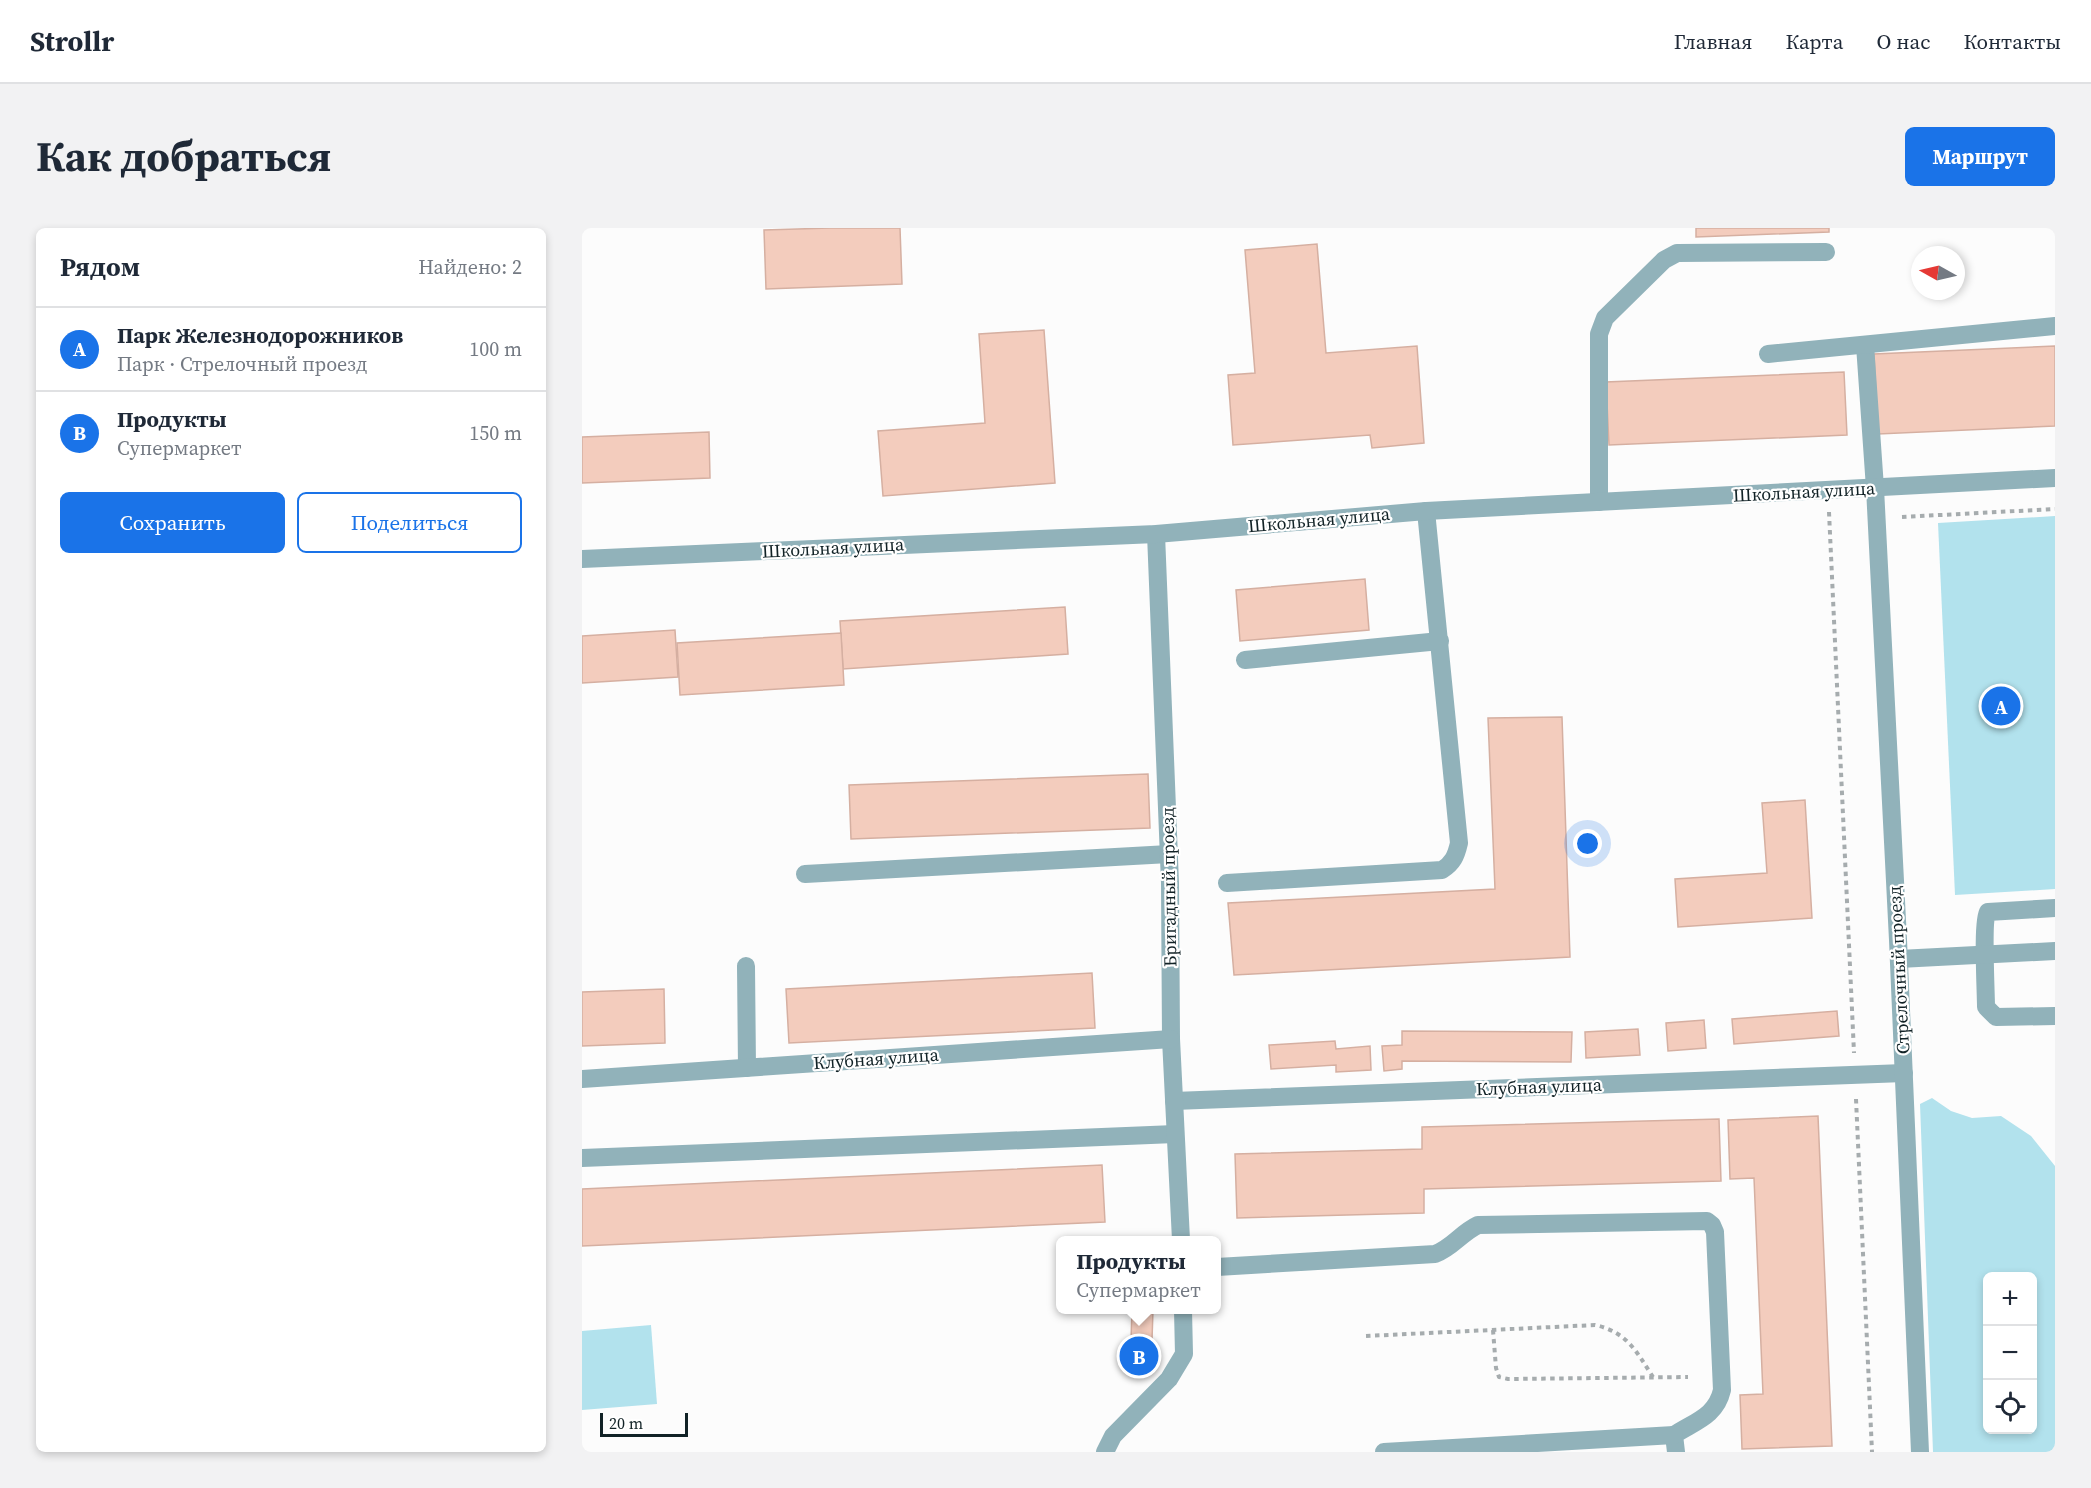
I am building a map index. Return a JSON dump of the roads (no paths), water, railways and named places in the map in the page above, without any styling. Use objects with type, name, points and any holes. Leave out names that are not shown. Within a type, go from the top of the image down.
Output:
[{"type":"street","points":[[1599,501],[1599,334],[1605,318],[1664,260],[1677,253],[1826,252]]},
{"type":"street","points":[[1768,354],[2055,326]]},
{"type":"street","name":"Стрелочный проезд","points":[[1865,345],[1875,488],[1899,959],[1920,1452]]},
{"type":"street","name":"Школьная улица","points":[[582,559],[1156,534],[1426,511],[2055,478]]},
{"type":"street","points":[[1227,883],[1442,870],[1450,865],[1456,856],[1459,843],[1426,511]]},
{"type":"street","name":"Бригадный проезд","points":[[1156,534],[1169,854],[1174,1134],[1181,1236]]},
{"type":"street","points":[[1245,660],[1440,641]]},
{"type":"street","points":[[805,874],[1169,854]]},
{"type":"street","points":[[2055,908],[1988,912],[1984,916],[1986,1007],[1996,1017],[2055,1016]]},
{"type":"street","points":[[1899,959],[2055,951]]},
{"type":"street","points":[[746,966],[747,1068]]},
{"type":"street","name":"Клубная улица","points":[[582,1079],[1171,1039]]},
{"type":"street","name":"Клубная улица","points":[[1174,1101],[1904,1073]]},
{"type":"street","points":[[582,1158],[1174,1134]]},
{"type":"street","points":[[1221,1266],[1435,1254],[1447,1250],[1468,1230],[1478,1225],[1707,1221],[1712,1225],[1715,1232],[1722,1389],[1720,1401],[1714,1410],[1675,1443],[1384,1452]]},
{"type":"street","points":[[1105,1452],[1113,1436],[1169,1379],[1184,1354],[1183,1314]]},
{"type":"place","name":"Парк Железнодорожников","points":[[2001,706]]},
{"type":"place","name":"Продукты","points":[[1139,1356]]}]
